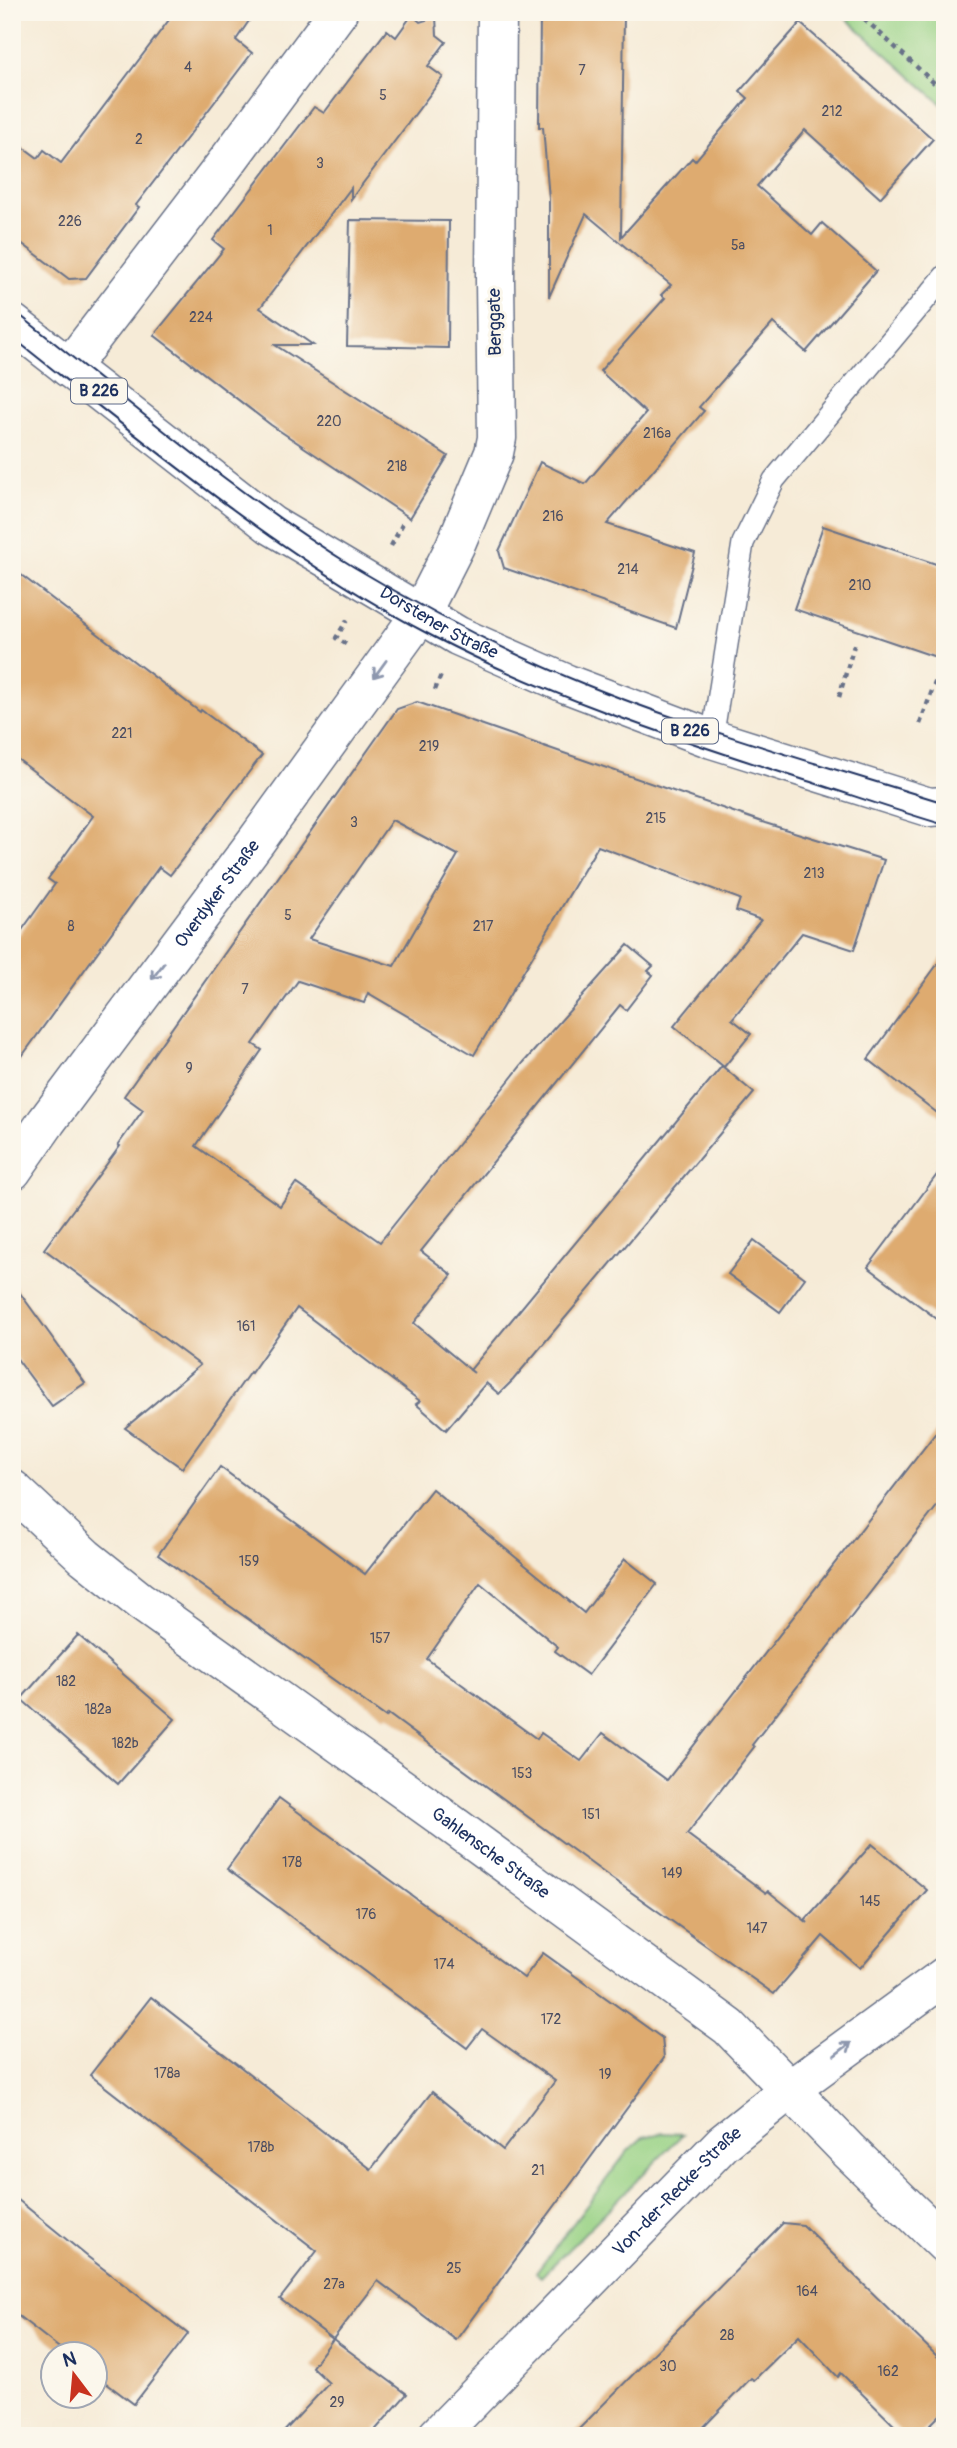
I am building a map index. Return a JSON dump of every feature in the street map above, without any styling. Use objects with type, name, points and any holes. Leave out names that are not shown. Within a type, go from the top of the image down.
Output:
[{"type":"street","points":[[69,368],[338,12]]},
{"type":"street","name":"Berggate","points":[[420,615],[455,545],[494,453],[496,438],[497,12]]},
{"type":"street","name":"Dorstener Straße","points":[[12,323],[271,525],[458,636],[567,684],[712,739],[940,812]]},
{"type":"street","name":"Overdyker Straße","points":[[12,1171],[420,615]]},
{"type":"street","name":"Gahlensche Straße","points":[[12,1489],[85,1557],[140,1601],[729,2027],[945,2244]]},
{"type":"street","name":"Von-der-Recke-Straße","points":[[438,2436],[723,2143],[789,2090],[945,1976]]},
{"type":"lane","points":[[712,739],[743,542],[774,480],[945,276]]},
{"type":"path","points":[[857,12],[945,93]]},
{"type":"path","points":[[839,697],[855,642]]},
{"type":"path","points":[[920,724],[941,666]]},
{"type":"green space","points":[[839,12],[945,12],[945,107]]},
{"type":"green space","points":[[663,2133],[683,2134],[541,2277],[536,2273],[627,2152],[643,2137]]},
{"type":"building","points":[[175,12],[255,12],[236,40],[252,53],[136,205],[139,207],[86,278],[69,279],[12,236],[12,139],[38,158],[44,150],[61,163]]},
{"type":"building","points":[[540,12],[624,12],[621,237],[692,158],[695,161],[748,98],[740,91],[800,23],[933,139],[880,198],[805,130],[757,186],[812,235],[822,223],[876,271],[806,352],[773,323],[699,407],[704,411],[607,524],[695,553],[676,628],[504,568],[499,551],[540,462],[585,484],[646,413],[600,371],[665,298],[661,295],[671,285],[586,214],[549,297],[549,199],[543,127],[539,127]]},
{"type":"building","points":[[412,15],[420,22],[436,17],[437,35],[446,42],[428,66],[443,77],[351,199],[351,188],[260,308],[313,345],[275,345],[448,456],[410,518],[271,425],[154,335],[224,249],[213,240],[314,107],[324,113],[387,30],[396,37]]},
{"type":"building","points":[[350,220],[449,221],[448,348],[347,346]]},
{"type":"building","points":[[823,526],[945,567],[945,660],[794,609]]},
{"type":"building","points":[[12,568],[200,712],[201,710],[262,755],[170,875],[159,867],[12,1070],[12,944],[55,884],[48,879],[93,816],[12,755]]},
{"type":"building","points":[[417,702],[765,823],[884,860],[854,950],[802,933],[732,1019],[751,1034],[724,1067],[674,1026],[761,920],[736,911],[740,899],[598,846],[474,1055],[368,993],[364,1003],[298,981],[253,1044],[262,1050],[196,1146],[280,1206],[296,1183],[380,1242],[524,1062],[628,945],[653,966],[648,971],[653,975],[626,1010],[620,1005],[421,1251],[452,1275],[414,1323],[470,1370],[722,1066],[754,1093],[513,1380],[499,1394],[486,1383],[446,1430],[416,1404],[420,1401],[297,1308],[182,1468],[125,1428],[200,1365],[44,1249],[120,1146],[118,1145],[143,1110],[124,1096],[397,709]],"holes":[[[392,820],[458,855],[394,966],[309,939]]]},
{"type":"building","points":[[945,954],[945,1119],[868,1059]]},
{"type":"building","points":[[945,1164],[945,1325],[868,1267]]},
{"type":"building","points":[[754,1240],[805,1278],[780,1312],[728,1274]]},
{"type":"building","points":[[12,1282],[85,1383],[52,1406],[12,1352]]},
{"type":"building","points":[[945,1421],[945,1496],[752,1745],[754,1747],[687,1834],[808,1923],[805,1920],[872,1844],[927,1890],[860,1968],[823,1936],[774,1994],[388,1714],[386,1717],[158,1555],[220,1467],[365,1574],[432,1489],[584,1613],[625,1559],[657,1584],[588,1675],[555,1651],[558,1647],[480,1583],[427,1659],[537,1739],[541,1733],[581,1761],[603,1733],[667,1780]]},
{"type":"building","points":[[78,1635],[175,1719],[118,1784],[21,1699]]},
{"type":"building","points":[[279,1798],[524,1978],[543,1953],[662,2038],[664,2058],[456,2340],[378,2281],[333,2339],[280,2299],[317,2251],[90,2075],[151,1997],[371,2169],[432,2092],[503,2150],[555,2081],[482,2029],[467,2048],[227,1869]]},
{"type":"building","points":[[12,2195],[188,2334],[134,2404],[108,2384],[108,2340],[49,2340],[12,2311]]},
{"type":"building","points":[[783,2223],[803,2225],[945,2364],[945,2410],[919,2436],[905,2436],[841,2373],[838,2377],[799,2336],[754,2380],[751,2378],[695,2436],[572,2436]]},
{"type":"building","points":[[333,2339],[407,2394],[370,2436],[280,2436],[329,2383],[312,2367]]},
{"type":"tram line","points":[[12,309],[265,508],[354,567],[440,616],[529,660],[632,703],[945,803]]},
{"type":"tram line","points":[[12,337],[165,458],[269,535],[377,606],[434,637],[521,678],[610,714],[945,825]]}]
